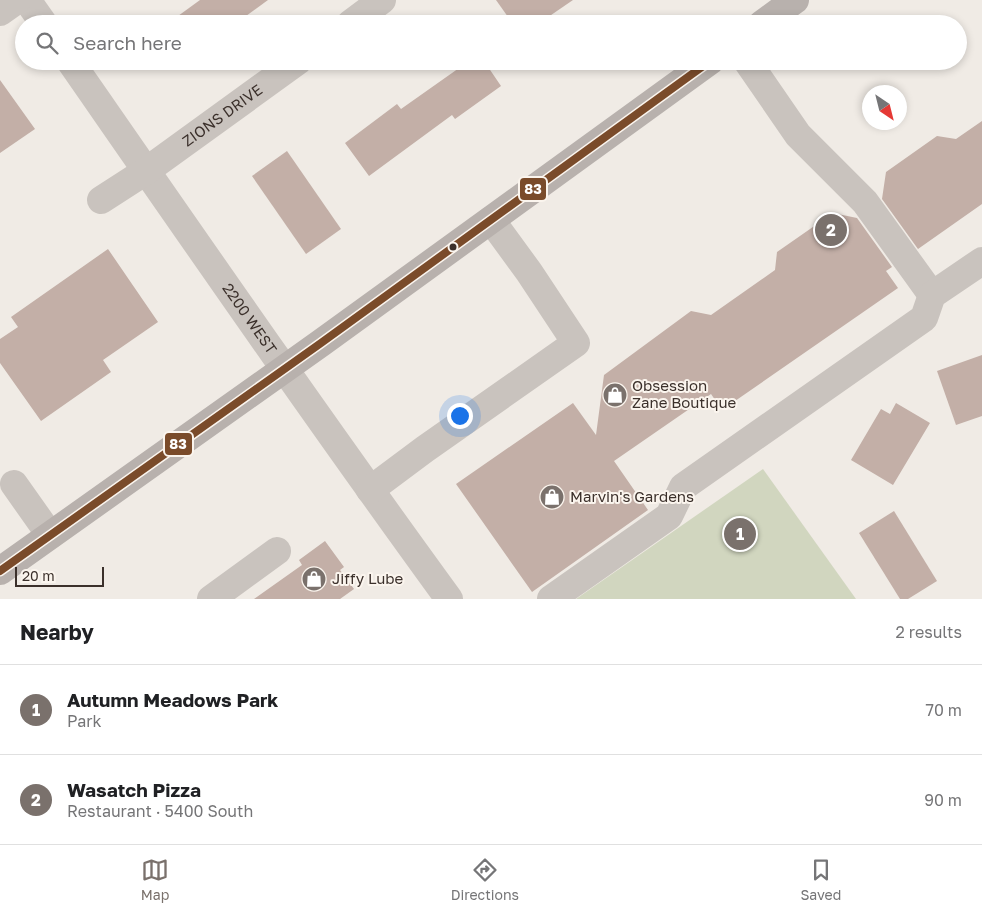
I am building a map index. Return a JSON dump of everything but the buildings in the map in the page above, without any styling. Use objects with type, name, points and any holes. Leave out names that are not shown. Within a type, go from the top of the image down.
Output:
[{"type":"main road","points":[[774,15],[795,0]]},
{"type":"main road","points":[[0,571],[284,369],[698,70]]},
{"type":"street","points":[[0,12],[17,0]]},
{"type":"street","points":[[27,0],[38,15]]},
{"type":"street","points":[[362,15],[382,0]]},
{"type":"street","name":"2200 WEST","points":[[76,70],[284,369],[449,599]]},
{"type":"street","name":"ZIONS DRIVE","points":[[101,200],[146,171],[286,70]]},
{"type":"street","points":[[753,70],[798,135],[865,202],[932,295]]},
{"type":"street","points":[[370,490],[424,449],[576,343],[529,272],[491,220]]},
{"type":"street","points":[[551,599],[669,516],[683,487],[924,318],[932,295],[982,260]]},
{"type":"street","points":[[14,484],[50,535]]},
{"type":"street","points":[[211,599],[277,551]]},
{"type":"green space","points":[[763,469],[856,599],[576,599]]},
{"type":"transit line","name":"83","points":[[0,571],[321,343],[698,70]]},
{"type":"place","name":"Wasatch Pizza","points":[[831,230]]},
{"type":"place","name":"Obsession Zane Boutique","points":[[615,395]]},
{"type":"place","name":"Marvin's Gardens","points":[[552,497]]},
{"type":"place","name":"Autumn Meadows Park","points":[[740,534]]},
{"type":"place","name":"Jiffy Lube","points":[[314,579]]}]
